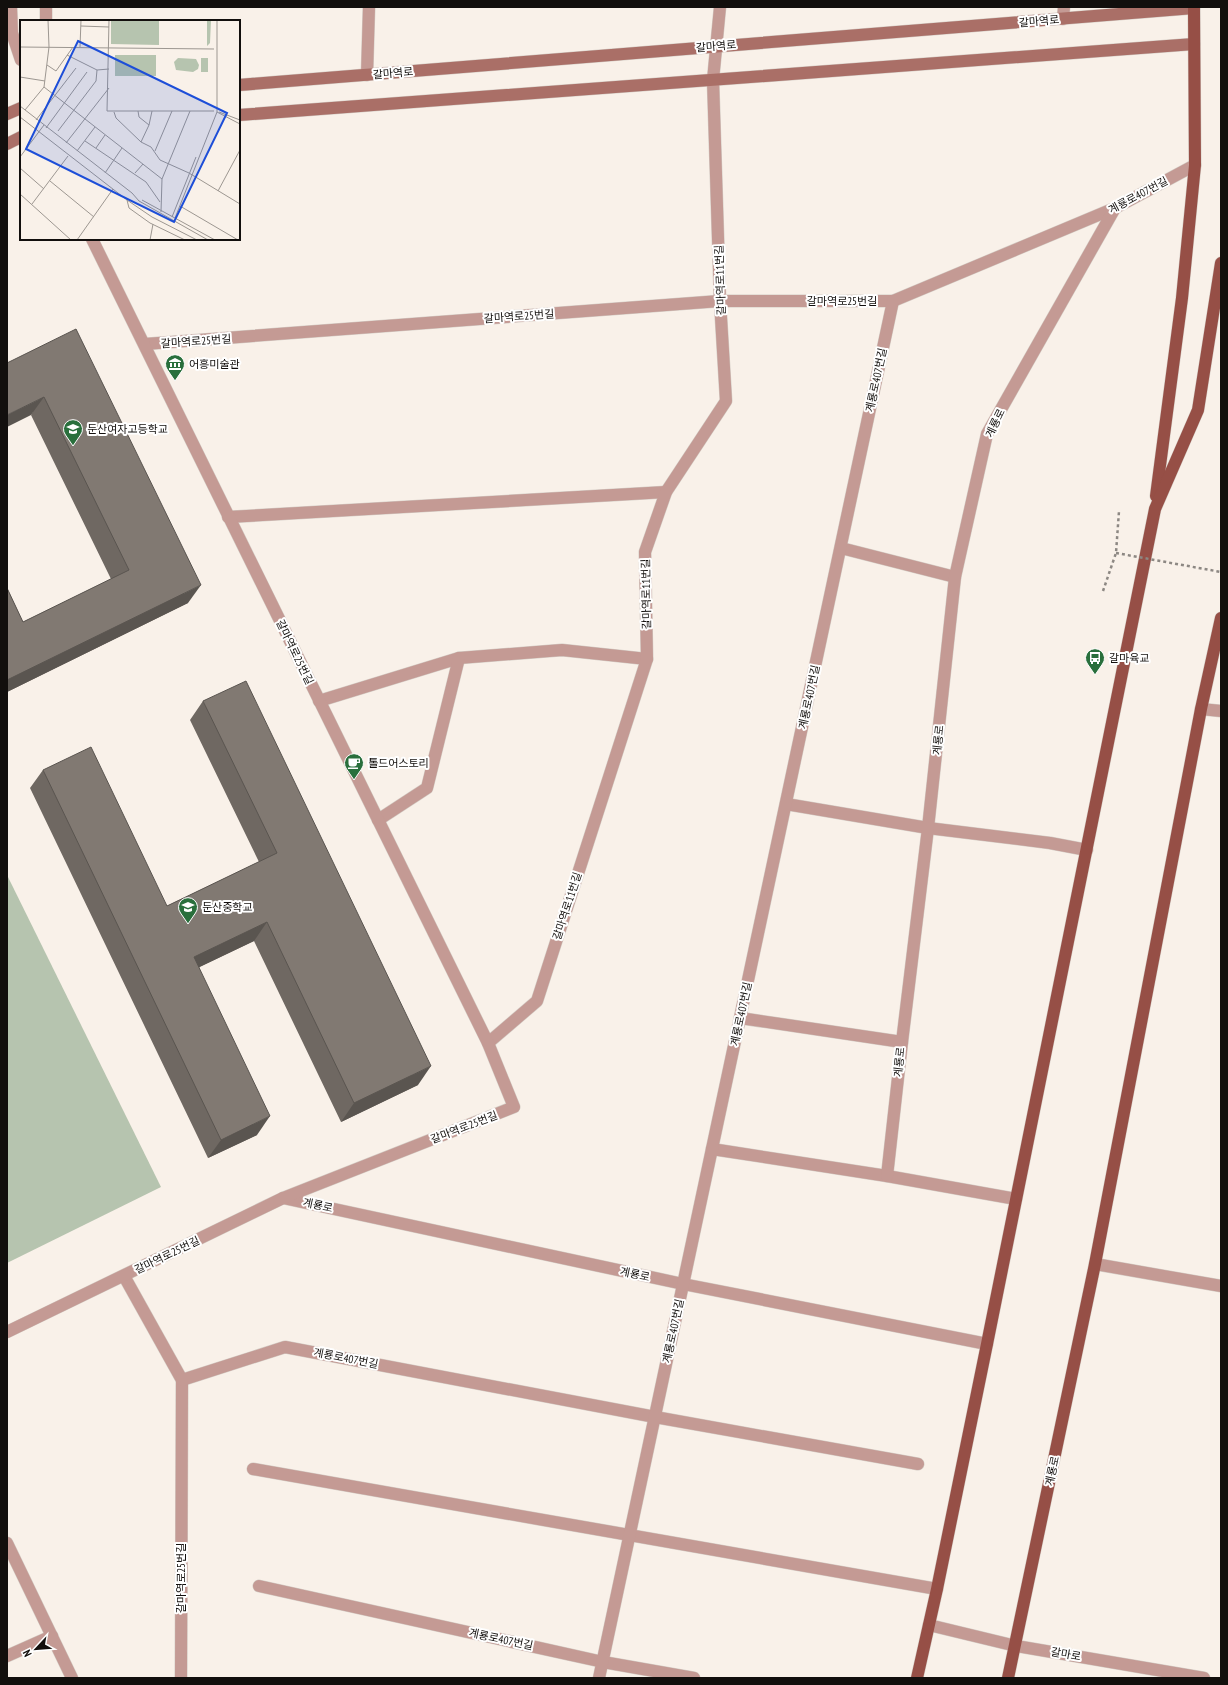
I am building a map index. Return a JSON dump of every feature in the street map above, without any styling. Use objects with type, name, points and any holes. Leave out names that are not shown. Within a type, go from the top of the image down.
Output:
[{"type":"main road","name":"갈마역로","points":[[240,85],[716,46],[1064,13],[1194,8]]},
{"type":"main road","points":[[917,1678],[930,1625],[1155,509],[1182,298],[1195,165],[1194,8]]},
{"type":"main road","points":[[240,115],[1194,44]]},
{"type":"main road","points":[[7,114],[20,108]]},
{"type":"main road","points":[[7,144],[20,138]]},
{"type":"main road","points":[[1155,509],[1198,410],[1221,263]]},
{"type":"main road","name":"계룡로","points":[[1008,1678],[1016,1646],[1095,1264],[1201,709],[1221,618]]},
{"type":"street","points":[[11,7],[12,33],[20,57]]},
{"type":"street","points":[[46,7],[46,20]]},
{"type":"street","points":[[367,75],[369,7]]},
{"type":"street","name":"갈마역로11번길","points":[[488,1044],[537,1001],[647,659],[645,552],[666,492],[726,401],[720,301],[713,80],[720,7]]},
{"type":"street","name":"계룡로407번길","points":[[599,1678],[893,301],[1115,208],[1195,165]]},
{"type":"street","name":"계룡로","points":[[887,1176],[928,828],[955,576],[987,434],[1115,208]]},
{"type":"street","name":"갈마역로25번길","points":[[7,1332],[284,1198],[514,1107],[488,1044],[92,240]]},
{"type":"street","name":"갈마역로25번길","points":[[144,344],[720,301],[893,301]]},
{"type":"street","points":[[228,517],[666,492]]},
{"type":"street","points":[[841,548],[955,576]]},
{"type":"street","points":[[319,701],[459,658],[562,650],[647,659]]},
{"type":"street","points":[[378,820],[427,788],[459,658]]},
{"type":"street","points":[[1201,709],[1221,712]]},
{"type":"street","points":[[786,804],[928,828],[1050,843],[1087,850]]},
{"type":"street","points":[[740,1018],[902,1042]]},
{"type":"street","points":[[712,1149],[887,1176],[1016,1199]]},
{"type":"street","name":"계룡로","points":[[284,1198],[683,1284],[987,1344]]},
{"type":"street","points":[[1095,1264],[1221,1286]]},
{"type":"street","name":"갈마역로25번길","points":[[124,1276],[182,1380],[181,1678]]},
{"type":"street","name":"계룡로407번길","points":[[182,1380],[285,1347],[655,1418]]},
{"type":"street","points":[[655,1418],[918,1464]]},
{"type":"street","points":[[253,1469],[937,1589]]},
{"type":"street","points":[[7,1543],[72,1678]]},
{"type":"street","name":"계룡로407번길","points":[[259,1586],[603,1662]]},
{"type":"street","name":"갈마로","points":[[930,1625],[1016,1646],[1204,1678]]},
{"type":"street","points":[[7,1656],[52,1636]]},
{"type":"street","points":[[603,1662],[694,1678]]},
{"type":"path","points":[[1103,591],[1116,553],[1119,511]]},
{"type":"path","points":[[1116,553],[1221,572]]},
{"type":"green space","points":[[7,875],[161,1187],[7,1263]]},
{"type":"building","points":[[76,329],[201,585],[7,680],[7,588],[23,622],[129,570],[44,397],[7,415],[7,363]]},
{"type":"building","points":[[246,681],[431,1066],[354,1103],[267,922],[194,957],[270,1116],[221,1140],[43,770],[91,747],[167,906],[277,853],[203,701]]},
{"type":"place","name":"어흥미술관","points":[[175,381]]},
{"type":"place","name":"둔산여자고등학교","points":[[73,446]]},
{"type":"place","name":"갈마육교","points":[[1095,675]]},
{"type":"place","name":"톨드어스토리","points":[[354,780]]},
{"type":"place","name":"둔산중학교","points":[[188,924]]}]
